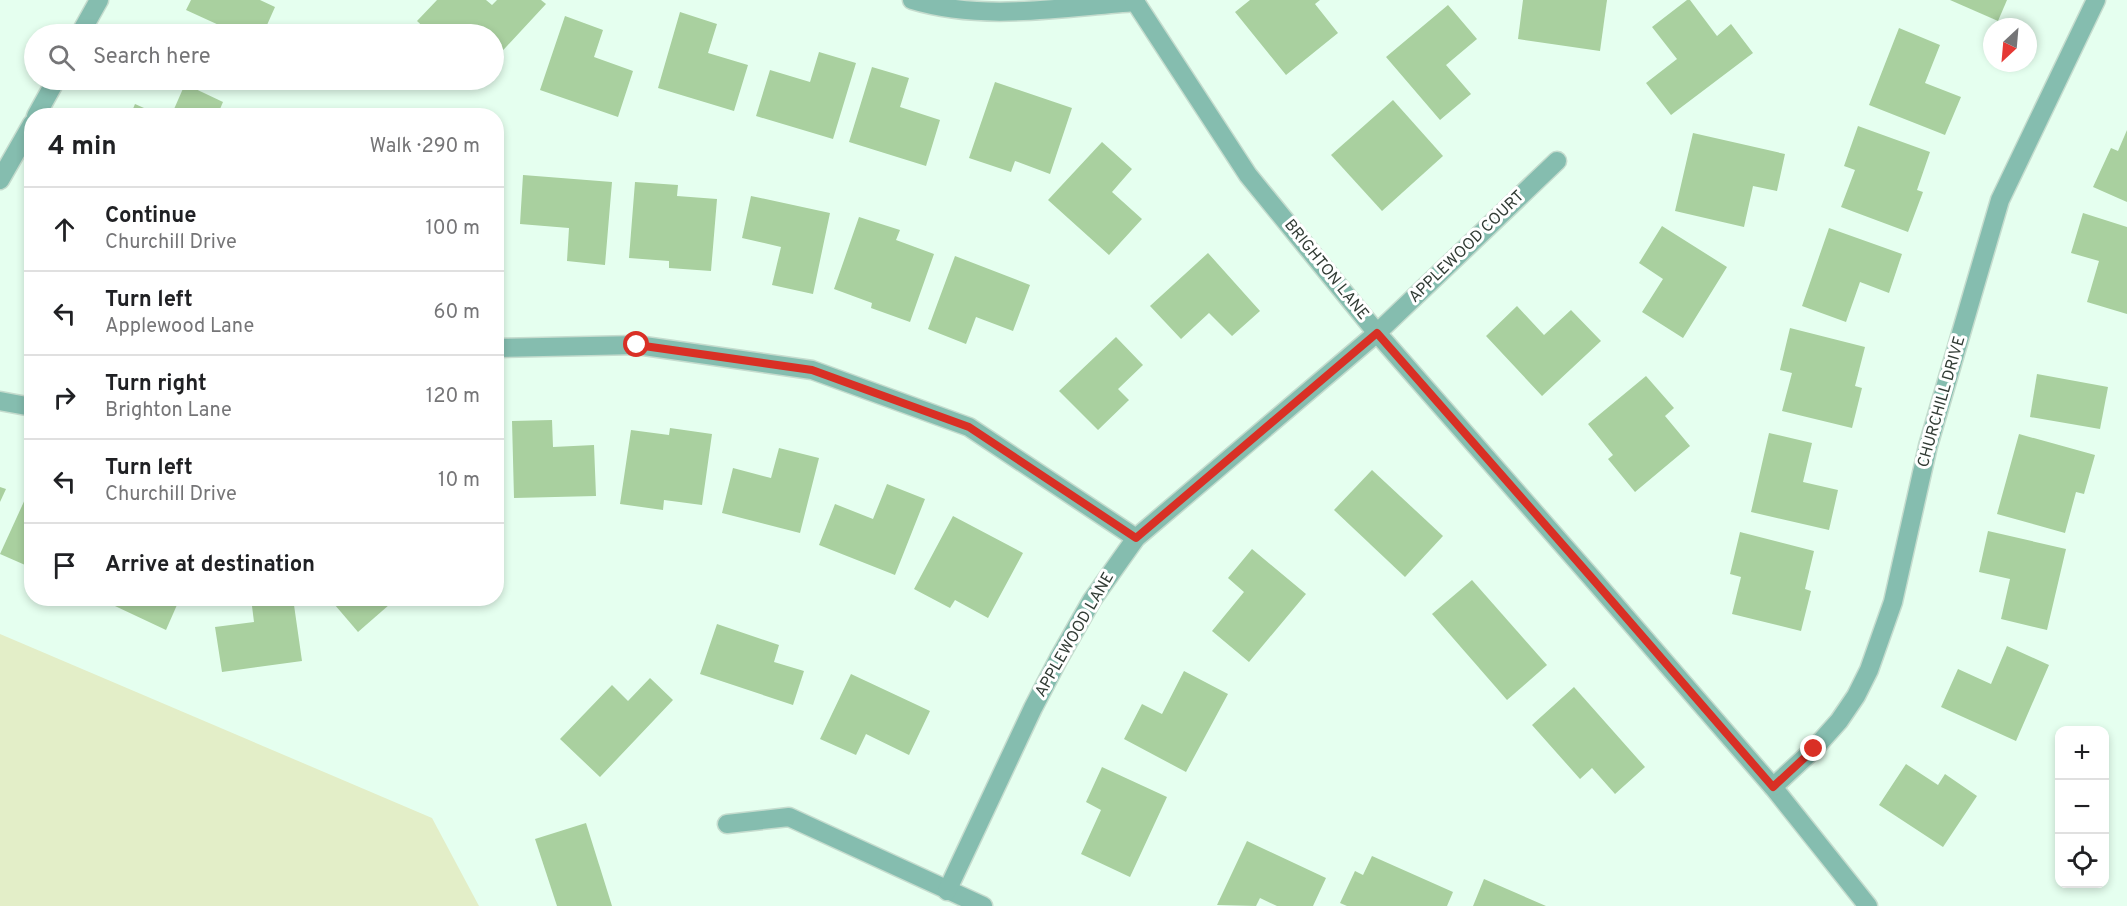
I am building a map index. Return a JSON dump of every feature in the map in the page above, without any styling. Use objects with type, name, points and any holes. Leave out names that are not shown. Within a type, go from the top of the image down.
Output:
[{"type":"street","points":[[86,24],[99,0]]},
{"type":"street","points":[[912,0],[935,7],[995,13],[1135,1]]},
{"type":"street","name":"CHURCHILL DRIVE","points":[[1773,787],[1814,749],[1839,721],[1856,696],[1869,670],[1893,602],[1928,446],[2000,201],[2096,0]]},
{"type":"street","name":"BRIGHTON LANE","points":[[1135,1],[1248,175],[1377,333],[1773,787],[1868,906]]},
{"type":"street","points":[[40,108],[50,90]]},
{"type":"street","points":[[0,180],[24,138]]},
{"type":"street","name":"APPLEWOOD COURT","points":[[1377,333],[1557,161]]},
{"type":"street","name":"APPLEWOOD LANE","points":[[947,891],[1059,658],[1092,600],[1136,538],[1377,333]]},
{"type":"street","points":[[504,348],[637,345],[812,370],[969,427],[1136,538]]},
{"type":"street","points":[[0,401],[24,406]]},
{"type":"street","points":[[727,824],[789,817],[983,906]]},
{"type":"green space","points":[[0,634],[432,818],[479,906],[0,906]]},
{"type":"building","points":[[191,0],[260,0],[275,7],[267,24],[217,24],[186,10]]},
{"type":"building","points":[[437,0],[486,0],[492,5],[497,0],[541,0],[546,4],[504,49],[504,24],[420,24],[417,21]]},
{"type":"building","points":[[1250,0],[1320,0],[1315,4],[1338,33],[1286,75],[1235,12]]},
{"type":"building","points":[[1523,0],[1607,0],[1600,51],[1518,39]]},
{"type":"building","points":[[1690,0],[1717,36],[1731,24],[1753,53],[1671,115],[1646,83],[1677,59],[1652,27]]},
{"type":"building","points":[[1950,0],[2007,0],[1999,18],[1991,18]]},
{"type":"building","points":[[1448,5],[1477,39],[1446,65],[1471,94],[1440,120],[1386,57]]},
{"type":"building","points":[[680,12],[717,24],[708,53],[748,65],[734,111],[658,88]]},
{"type":"building","points":[[565,16],[603,30],[594,57],[633,71],[618,117],[540,90]]},
{"type":"building","points":[[1899,28],[1940,45],[1925,83],[1961,97],[1945,135],[1869,105]]},
{"type":"building","points":[[819,52],[856,63],[833,139],[756,116],[770,70],[810,82]]},
{"type":"building","points":[[872,67],[909,78],[900,107],[940,120],[926,166],[849,142]]},
{"type":"building","points":[[995,82],[1072,108],[1050,174],[1015,161],[1011,172],[969,158]]},
{"type":"building","points":[[182,90],[198,90],[223,102],[220,108],[174,108]]},
{"type":"building","points":[[1393,100],[1443,156],[1382,211],[1331,155]]},
{"type":"building","points":[[1858,126],[1930,152],[1917,190],[1923,192],[1908,232],[1841,207],[1855,170],[1844,166]]},
{"type":"building","points":[[2127,130],[2127,202],[2093,187],[2111,148],[2118,151]]},
{"type":"building","points":[[1693,133],[1785,154],[1777,191],[1753,186],[1744,227],[1675,211]]},
{"type":"building","points":[[1102,142],[1132,169],[1112,192],[1142,219],[1109,255],[1048,200]]},
{"type":"building","points":[[523,175],[612,182],[605,265],[567,261],[569,228],[520,224]]},
{"type":"building","points":[[635,182],[678,185],[677,196],[717,199],[711,271],[669,268],[669,261],[629,258]]},
{"type":"building","points":[[751,196],[830,213],[813,294],[772,285],[781,247],[742,238]]},
{"type":"building","points":[[2083,213],[2127,227],[2127,314],[2087,302],[2099,261],[2071,253]]},
{"type":"building","points":[[859,217],[900,230],[896,240],[934,254],[910,322],[871,308],[872,303],[834,289]]},
{"type":"building","points":[[1662,226],[1727,267],[1683,338],[1642,312],[1663,279],[1639,263]]},
{"type":"building","points":[[1829,228],[1902,254],[1889,293],[1860,282],[1846,322],[1802,306]]},
{"type":"building","points":[[1208,253],[1260,311],[1232,336],[1209,313],[1181,339],[1150,306]]},
{"type":"building","points":[[955,256],[1030,285],[1013,331],[976,317],[966,344],[928,329]]},
{"type":"building","points":[[1517,306],[1544,335],[1571,310],[1601,341],[1542,396],[1486,336]]},
{"type":"building","points":[[1790,328],[1865,347],[1855,386],[1862,388],[1852,428],[1782,411],[1792,373],[1780,370]]},
{"type":"building","points":[[1116,337],[1143,365],[1118,389],[1129,400],[1098,430],[1059,391]]},
{"type":"building","points":[[2037,374],[2108,387],[2100,429],[2030,417]]},
{"type":"building","points":[[1646,376],[1674,408],[1665,416],[1690,446],[1635,492],[1608,459],[1613,455],[1588,424]]},
{"type":"building","points":[[552,420],[553,447],[594,445],[596,496],[514,498],[512,421]]},
{"type":"building","points":[[670,428],[712,434],[702,505],[664,500],[663,510],[620,504],[631,430],[669,435]]},
{"type":"building","points":[[1769,433],[1812,443],[1803,482],[1838,490],[1829,530],[1751,512]]},
{"type":"building","points":[[2019,434],[2095,455],[2084,494],[2076,492],[2065,533],[1997,514]]},
{"type":"building","points":[[779,448],[819,458],[800,533],[722,513],[733,468],[771,478]]},
{"type":"building","points":[[1372,470],[1443,536],[1405,577],[1334,510]]},
{"type":"building","points":[[887,484],[925,499],[895,575],[819,545],[835,504],[873,519]]},
{"type":"building","points":[[0,487],[6,489],[0,502]]},
{"type":"building","points":[[24,502],[24,564],[0,554]]},
{"type":"building","points":[[953,516],[1023,553],[988,618],[955,600],[950,608],[914,589]]},
{"type":"building","points":[[1988,531],[2066,549],[2047,630],[2001,619],[2010,579],[1979,572]]},
{"type":"building","points":[[1740,532],[1814,551],[1805,589],[1811,591],[1801,631],[1732,614],[1741,577],[1730,574]]},
{"type":"building","points":[[1252,549],[1306,594],[1249,662],[1212,631],[1244,592],[1228,578]]},
{"type":"building","points":[[1472,580],[1547,665],[1507,700],[1432,614]]},
{"type":"building","points":[[115,606],[176,606],[166,630]]},
{"type":"building","points":[[252,606],[294,606],[302,661],[222,672],[215,627],[254,622]]},
{"type":"building","points":[[336,606],[388,606],[358,632]]},
{"type":"building","points":[[717,624],[779,645],[774,662],[804,671],[793,705],[700,674]]},
{"type":"building","points":[[2007,646],[2049,665],[2016,741],[1941,707],[1958,669],[1991,684]]},
{"type":"building","points":[[1184,671],[1228,694],[1186,772],[1124,739],[1142,704],[1162,714]]},
{"type":"building","points":[[851,674],[930,711],[909,755],[866,734],[856,755],[820,739]]},
{"type":"building","points":[[650,678],[673,700],[600,777],[560,739],[612,685],[628,701]]},
{"type":"building","points":[[1574,687],[1645,767],[1615,794],[1592,768],[1580,779],[1532,725]]},
{"type":"building","points":[[1906,764],[1938,785],[1945,774],[1977,796],[1943,847],[1879,805]]},
{"type":"building","points":[[1102,767],[1167,797],[1130,877],[1081,854],[1101,810],[1086,802]]},
{"type":"building","points":[[586,823],[612,906],[557,906],[535,839]]},
{"type":"building","points":[[1247,841],[1326,878],[1313,906],[1277,906],[1260,898],[1256,906],[1217,905]]},
{"type":"building","points":[[1372,856],[1453,892],[1447,906],[1347,906],[1340,903],[1355,871],[1363,875]]},
{"type":"building","points":[[1484,879],[1546,906],[1473,906]]},
{"type":"route","points":[[637,345],[812,370],[969,427],[1136,538],[1377,333],[1773,787],[1814,749]]}]
